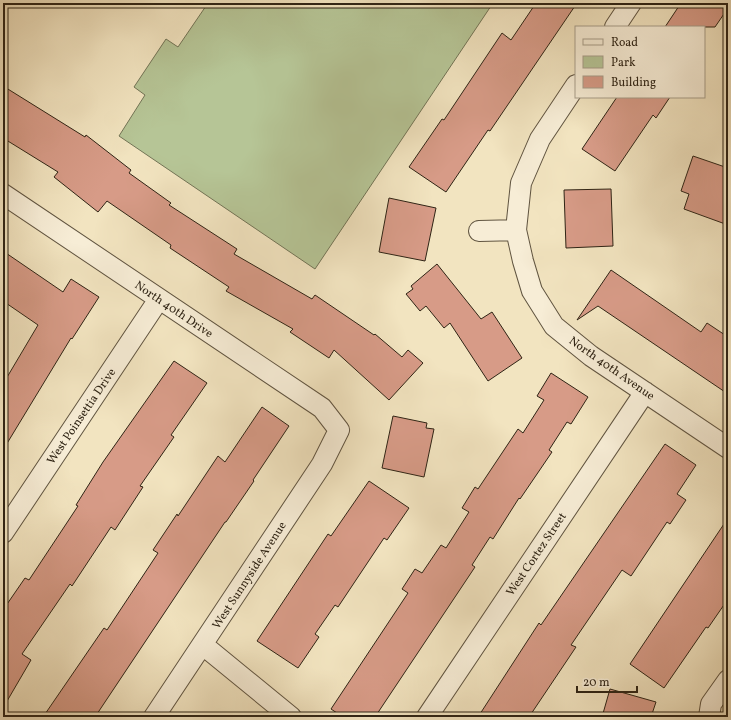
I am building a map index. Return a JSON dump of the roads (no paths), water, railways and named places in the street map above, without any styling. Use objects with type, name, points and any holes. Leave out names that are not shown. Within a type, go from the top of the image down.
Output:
[{"type":"street","points":[[616,26],[631,3]]},
{"type":"street","points":[[480,231],[516,230],[521,184],[540,139],[575,86]]},
{"type":"street","name":"North 40th Drive","points":[[3,194],[322,408],[340,430]]},
{"type":"street","name":"North 40th Avenue","points":[[516,230],[532,291],[554,326],[591,356],[728,448]]},
{"type":"street","name":"West Poinsettia Drive","points":[[3,533],[160,299]]},
{"type":"street","name":"West Cortez Street","points":[[427,717],[645,392]]},
{"type":"street","name":"West Sunnyside Avenue","points":[[154,717],[322,464],[340,430]]},
{"type":"street","points":[[203,645],[291,717]]},
{"type":"street","points":[[709,717],[712,704],[728,680]]}]
